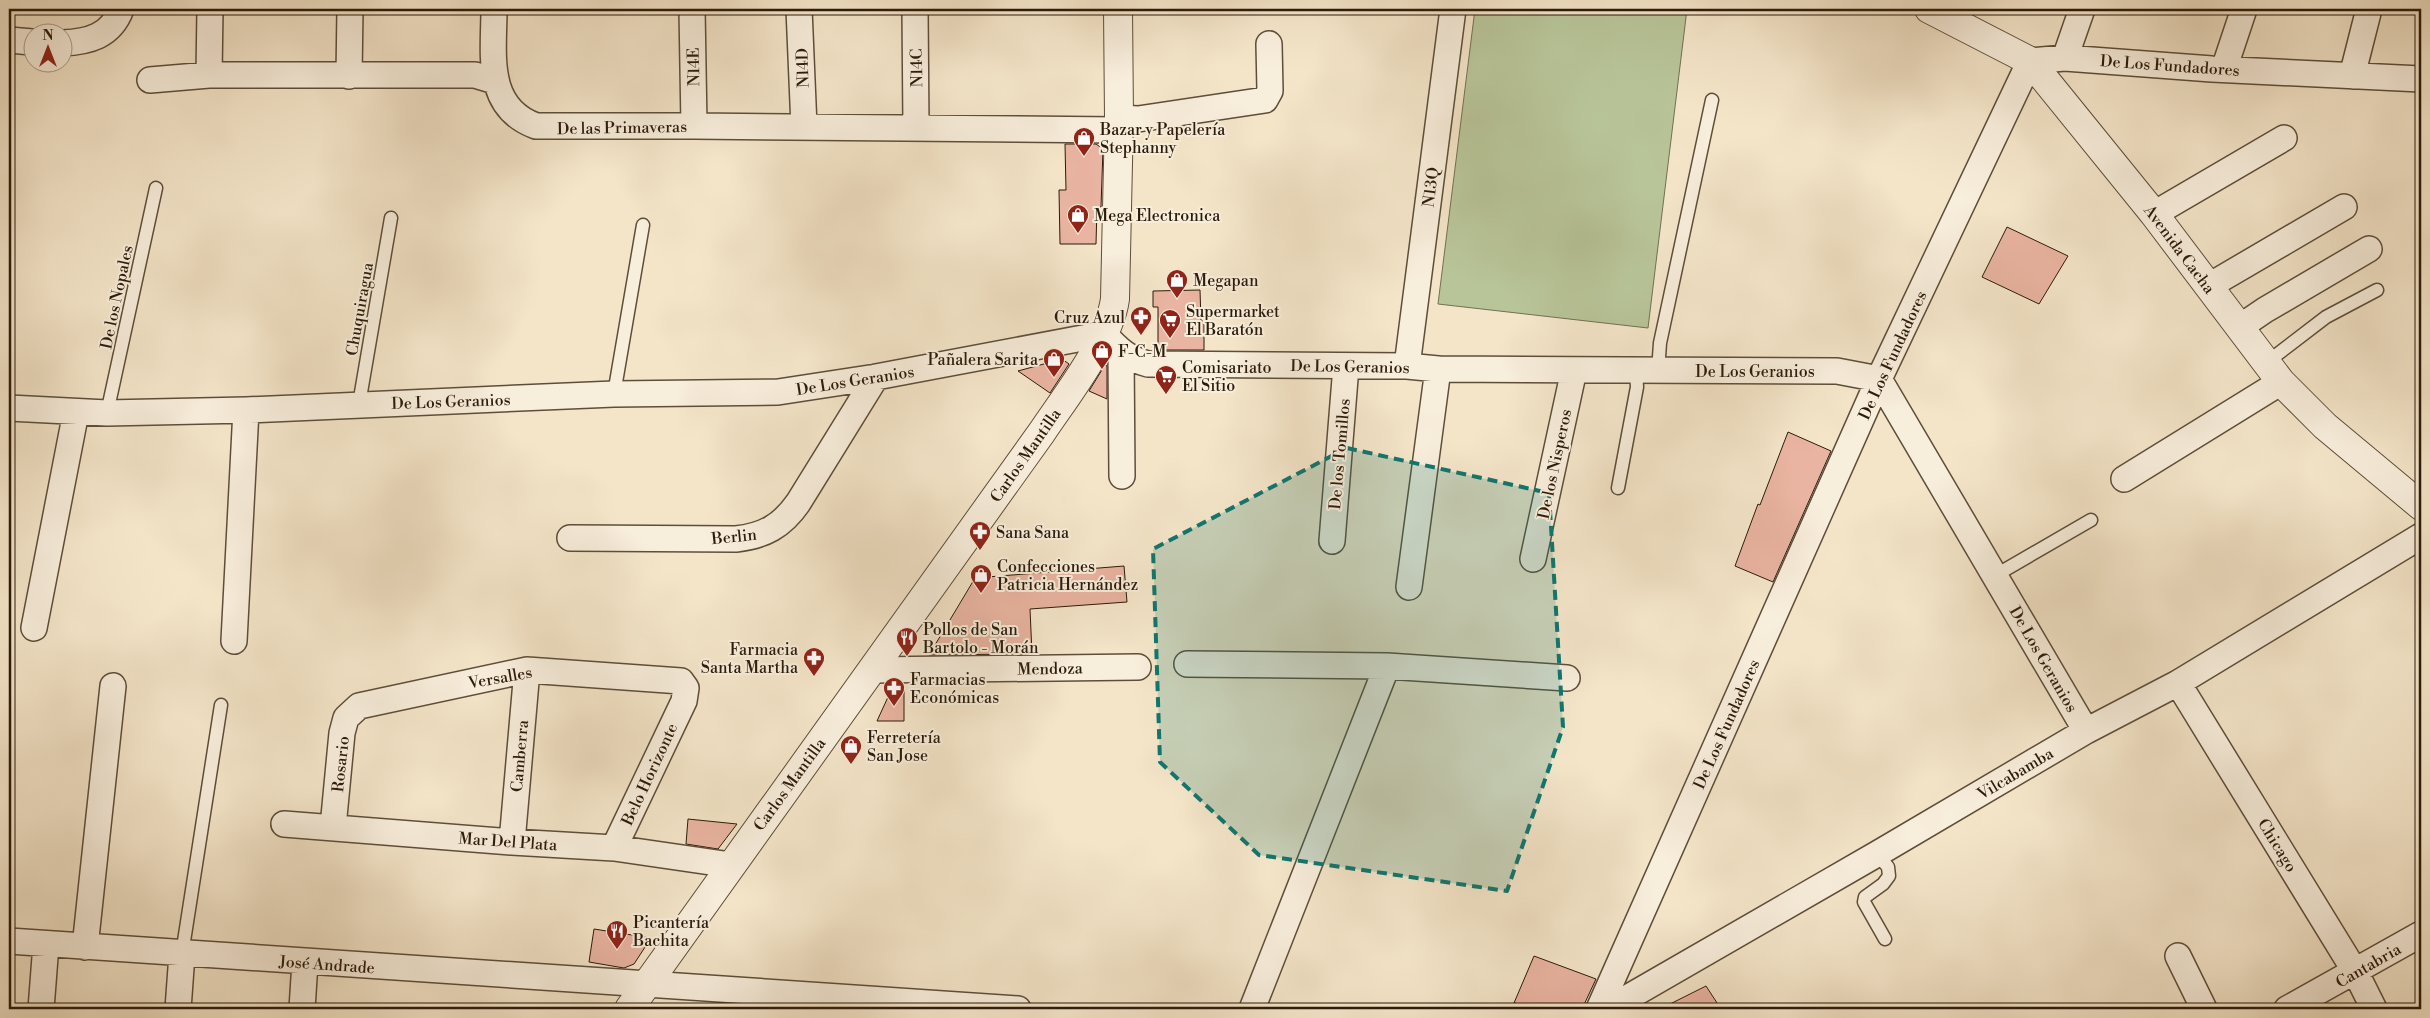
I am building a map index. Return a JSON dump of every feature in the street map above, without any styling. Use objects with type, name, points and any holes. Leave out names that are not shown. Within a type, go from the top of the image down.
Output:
[{"type":"street","points":[[72,43],[86,42],[96,38],[116,19],[121,9]]},
{"type":"street","points":[[209,76],[210,9]]},
{"type":"street","points":[[349,76],[350,9]]},
{"type":"street","points":[[150,80],[209,76],[475,75],[495,81],[494,9]]},
{"type":"street","name":"N14E","points":[[692,9],[694,126]]},
{"type":"street","name":"N14D","points":[[799,9],[804,127]]},
{"type":"street","name":"N14C","points":[[915,9],[916,128]]},
{"type":"street","name":"Carlos Mantilla","points":[[629,1009],[645,983],[1042,432],[1113,343],[1119,124],[1118,9]]},
{"type":"street","name":"N13Q","points":[[1407,366],[1453,9]]},
{"type":"street","name":"Avenida Cacha","points":[[1928,9],[2030,61],[2154,214],[2274,373],[2325,426],[2421,506]]},
{"type":"street","points":[[2065,58],[2082,9]]},
{"type":"street","points":[[2218,69],[2229,9]]},
{"type":"street","points":[[2218,69],[2244,9]]},
{"type":"street","points":[[2352,76],[2369,9]]},
{"type":"street","points":[[9,41],[22,42]]},
{"type":"street","name":"De las Primaveras","points":[[495,81],[502,98],[514,114],[523,122],[536,126],[916,128],[1119,124],[1138,119],[1265,100],[1270,91],[1269,44]]},
{"type":"street","name":"De Los Fundadores","points":[[1599,1009],[1880,380],[2030,61],[2065,58],[2218,69],[2421,79]]},
{"type":"street","points":[[2154,214],[2284,138]]},
{"type":"street","points":[[2209,286],[2344,208]]},
{"type":"street","points":[[2240,327],[2369,249]]},
{"type":"street","points":[[1113,343],[1122,476]]},
{"type":"street","name":"De Los Geranios","points":[[9,408],[107,413],[246,410],[614,394],[778,392],[1113,343],[1133,360],[1148,364],[1407,366],[1647,371],[1837,371],[1880,380],[2086,731]]},
{"type":"street","name":"De los Tomillos","points":[[1332,541],[1346,366]]},
{"type":"street","points":[[1409,587],[1438,368]]},
{"type":"street","name":"De los Nisperos","points":[[1533,559],[1574,370]]},
{"type":"street","points":[[2124,479],[2274,373]]},
{"type":"street","name":"Berlin","points":[[570,538],[736,540],[755,537],[772,530],[787,518],[798,503],[876,377]]},
{"type":"street","points":[[234,641],[246,410]]},
{"type":"street","points":[[34,628],[76,412]]},
{"type":"street","name":"Vilcabamba","points":[[1608,1009],[2086,731],[2178,683],[2421,536]]},
{"type":"street","points":[[1186,664],[1387,666],[1567,678]]},
{"type":"street","points":[[1252,1009],[1387,666]]},
{"type":"street","name":"Mendoza","points":[[872,670],[1138,667]]},
{"type":"street","name":"Versalles","points":[[359,706],[527,670],[681,681],[686,688],[684,700]]},
{"type":"street","name":"Camberra","points":[[512,842],[527,670]]},
{"type":"street","name":"Chicago","points":[[2178,683],[2356,973],[2374,1009]]},
{"type":"street","points":[[85,947],[113,686]]},
{"type":"street","name":"Belo Horizonte","points":[[614,848],[684,700]]},
{"type":"street","name":"Rosario","points":[[333,827],[342,733],[346,718],[359,706]]},
{"type":"street","name":"Mar Del Plata","points":[[284,824],[614,848],[731,865]]},
{"type":"street","name":"Cantabria","points":[[2287,1009],[2356,973],[2421,934]]},
{"type":"street","name":"José Andrade","points":[[9,941],[1018,1009]]},
{"type":"street","points":[[41,1009],[46,944]]},
{"type":"street","points":[[178,1009],[182,954]]},
{"type":"street","points":[[2178,956],[2204,1009]]},
{"type":"street","points":[[302,1009],[305,962]]},
{"type":"lane","points":[[1618,488],[1637,387],[1647,371],[1660,342],[1712,100]]},
{"type":"lane","name":"De los Nopales","points":[[107,413],[156,188]]},
{"type":"lane","name":"Chuquiragua","points":[[359,404],[391,218]]},
{"type":"lane","points":[[614,394],[643,225]]},
{"type":"lane","points":[[2274,373],[2326,316],[2377,290]]},
{"type":"lane","points":[[1996,575],[2090,520]]},
{"type":"lane","points":[[182,954],[221,705]]},
{"type":"lane","points":[[1877,854],[1888,867],[1889,876],[1883,884],[1865,897],[1864,902],[1885,939]]},
{"type":"highlighted area","points":[[1347,448],[1549,493],[1563,727],[1507,891],[1259,855],[1160,762],[1153,549]]},
{"type":"green space","points":[[1475,9],[1687,9],[1648,328],[1438,304]]},
{"type":"building","points":[[1065,144],[1096,144],[1103,149],[1101,207],[1097,207],[1096,244],[1060,244],[1059,190],[1066,190]]},
{"type":"building","points":[[2007,227],[2068,256],[2039,304],[1982,277]]},
{"type":"building","points":[[1200,290],[1201,321],[1204,321],[1204,350],[1158,350],[1158,307],[1153,307],[1153,291]]},
{"type":"building","points":[[1062,359],[1069,364],[1050,393],[1018,371]]},
{"type":"building","points":[[1105,365],[1107,366],[1107,399],[1089,391]]},
{"type":"building","points":[[1788,432],[1831,451],[1773,582],[1735,566]]},
{"type":"building","points":[[1124,566],[1127,602],[1030,609],[1032,654],[929,655],[975,578]]},
{"type":"building","points":[[904,689],[904,721],[877,721],[888,697]]},
{"type":"building","points":[[688,819],[737,824],[718,849],[686,844]]},
{"type":"building","name":"Picantería Bachita","points":[[594,929],[651,938],[634,964],[624,968],[589,962]]},
{"type":"building","points":[[1534,956],[1596,979],[1582,1009],[1550,1009],[1514,1003]]},
{"type":"building","points":[[1706,986],[1721,1009],[1660,1009]]},
{"type":"place","name":"Bazar y Papelería Stephanny","points":[[1084,157]]},
{"type":"place","name":"Mega Electronica","points":[[1078,234]]},
{"type":"place","name":"Megapan","points":[[1177,299]]},
{"type":"place","name":"Cruz Azul","points":[[1141,336]]},
{"type":"place","name":"Supermarket El Baratón","points":[[1170,339]]},
{"type":"place","name":"F-C-M","points":[[1102,370]]},
{"type":"place","name":"Pañalera Sarita","points":[[1054,378]]},
{"type":"place","name":"Comisariato El Sitio","points":[[1166,395]]},
{"type":"place","name":"Sana Sana","points":[[980,551]]},
{"type":"place","name":"Confecciones Patricia Hernández","points":[[981,594]]},
{"type":"place","name":"Pollos de San Bartolo - Morán","points":[[907,657]]},
{"type":"place","name":"Farmacia Santa Martha","points":[[814,677]]},
{"type":"place","name":"Farmacias Económicas","points":[[894,707]]},
{"type":"place","name":"Ferretería San Jose","points":[[851,765]]},
{"type":"place","name":"Picantería Bachita","points":[[617,950]]}]
